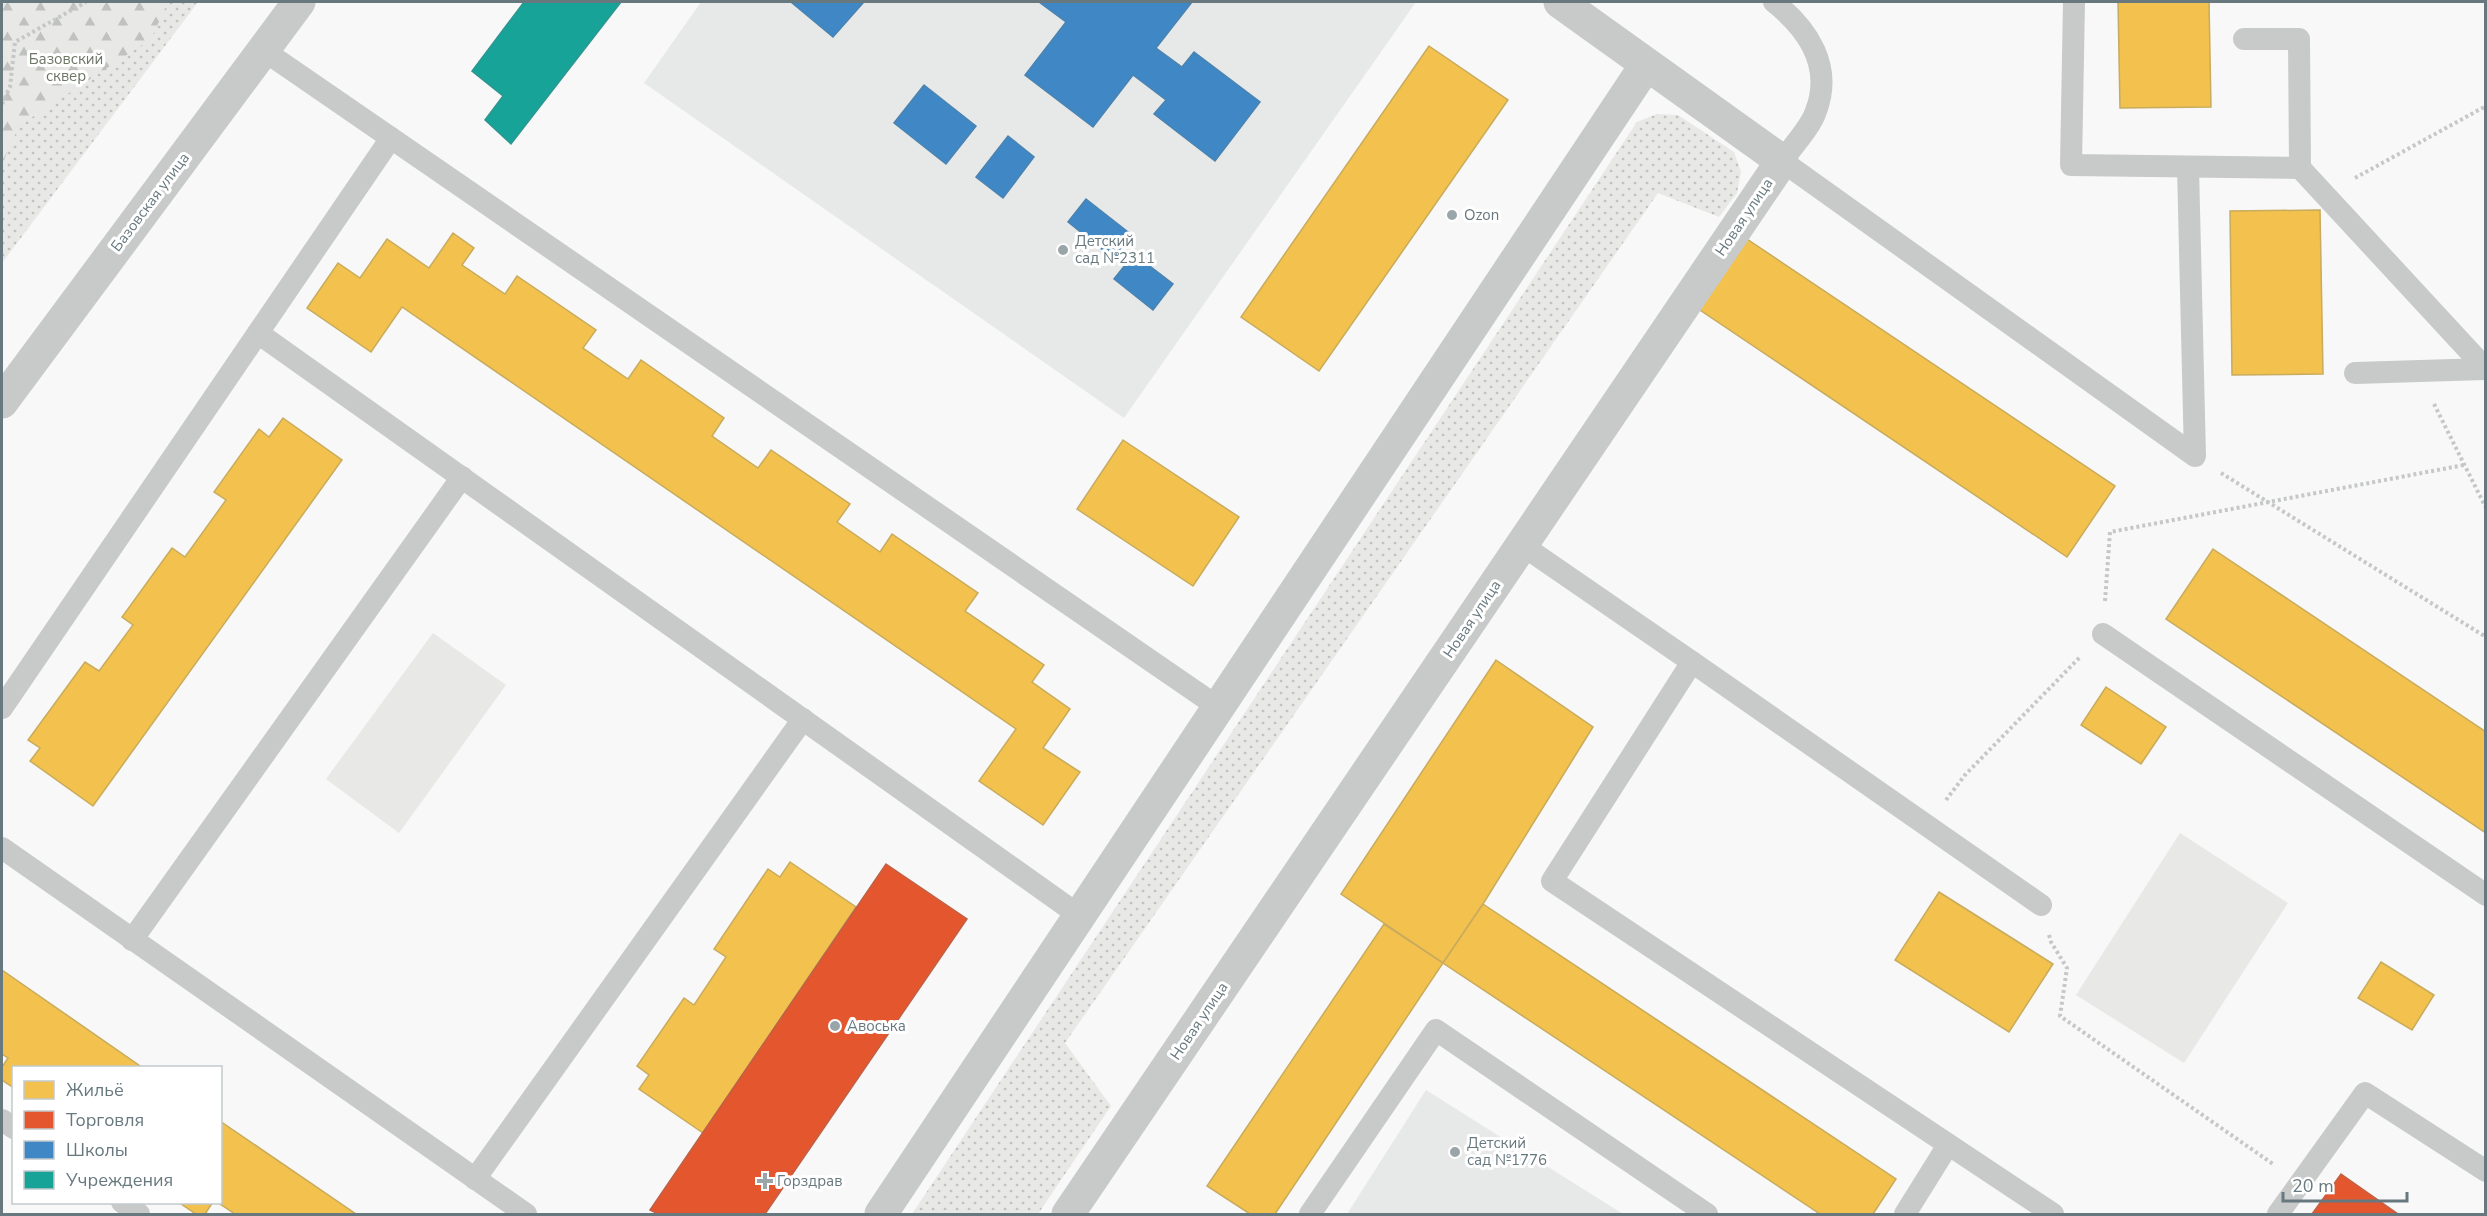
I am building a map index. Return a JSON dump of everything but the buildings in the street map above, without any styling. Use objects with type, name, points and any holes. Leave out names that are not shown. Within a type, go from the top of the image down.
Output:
[{"type":"street","name":"Базовская улица","points":[[2,402],[299,2]]},
{"type":"street","name":"Новая улица","points":[[1068,1215],[1782,161],[1560,2]]},
{"type":"street","points":[[881,1215],[1646,65]]},
{"type":"lane","points":[[1774,2],[1792,16],[1814,46],[1822,81],[1816,112],[1782,161],[2195,456]]},
{"type":"lane","points":[[2074,2],[2071,165],[2300,168]]},
{"type":"lane","points":[[2244,39],[2299,39],[2300,168],[2485,369]]},
{"type":"lane","points":[[263,50],[1218,707]]},
{"type":"lane","points":[[2,708],[391,138]]},
{"type":"lane","points":[[2188,167],[2195,456]]},
{"type":"lane","points":[[258,333],[1080,916]]},
{"type":"lane","points":[[2355,373],[2485,369]]},
{"type":"lane","points":[[132,940],[462,477]]},
{"type":"lane","points":[[1522,544],[1928,824],[2041,905]]},
{"type":"lane","points":[[2103,634],[2486,896]]},
{"type":"lane","points":[[1692,662],[1552,880],[2053,1215]]},
{"type":"lane","points":[[475,1179],[803,719]]},
{"type":"lane","points":[[2,848],[526,1215]]},
{"type":"lane","points":[[1310,1215],[1436,1030],[1707,1215]]},
{"type":"lane","points":[[2278,1215],[2366,1093],[2486,1171]]},
{"type":"lane","points":[[1905,1215],[1948,1144]]},
{"type":"lane","points":[[122,1204],[139,1215]]},
{"type":"path","points":[[2,104],[10,87],[15,42],[86,2]]},
{"type":"path","points":[[2325,195],[2486,106]]},
{"type":"path","points":[[2195,456],[2267,503],[2486,637]]},
{"type":"path","points":[[1928,824],[1965,775],[2103,634],[2110,532],[2464,465]]},
{"type":"path","points":[[2041,905],[2051,942],[2067,968],[2060,1016],[2301,1183]]},
{"type":"shaded area","name":"Детский сад №2311","points":[[701,2],[1416,2],[1124,418],[644,83]]},
{"type":"shaded area","name":"Детский сад №1776","points":[[1426,1090],[1623,1214],[1347,1214]]},
{"type":"green space","name":"Базовский сквер","points":[[2,2],[198,2],[2,263]]},
{"type":"green space","points":[[2,2],[168,2],[151,39],[19,126],[2,164]]},
{"type":"green space","points":[[1657,114],[1678,115],[1734,152],[1741,172],[1737,193],[1719,217],[1658,193],[1065,1043],[1111,1106],[1038,1214],[912,1214],[1637,122]]},
{"type":"green space","points":[[433,633],[506,685],[399,833],[326,779]]},
{"type":"green space","points":[[2180,833],[2288,903],[2184,1063],[2076,995]]},
{"type":"place","name":"Ozon","points":[[1452,215]]},
{"type":"place","name":"Детский сад №2311","points":[[1063,250]]},
{"type":"place","name":"Авоська","points":[[835,1026]]},
{"type":"place","name":"Детский сад №1776","points":[[1455,1152]]},
{"type":"place","name":"Горздрав","points":[[765,1181]]}]
